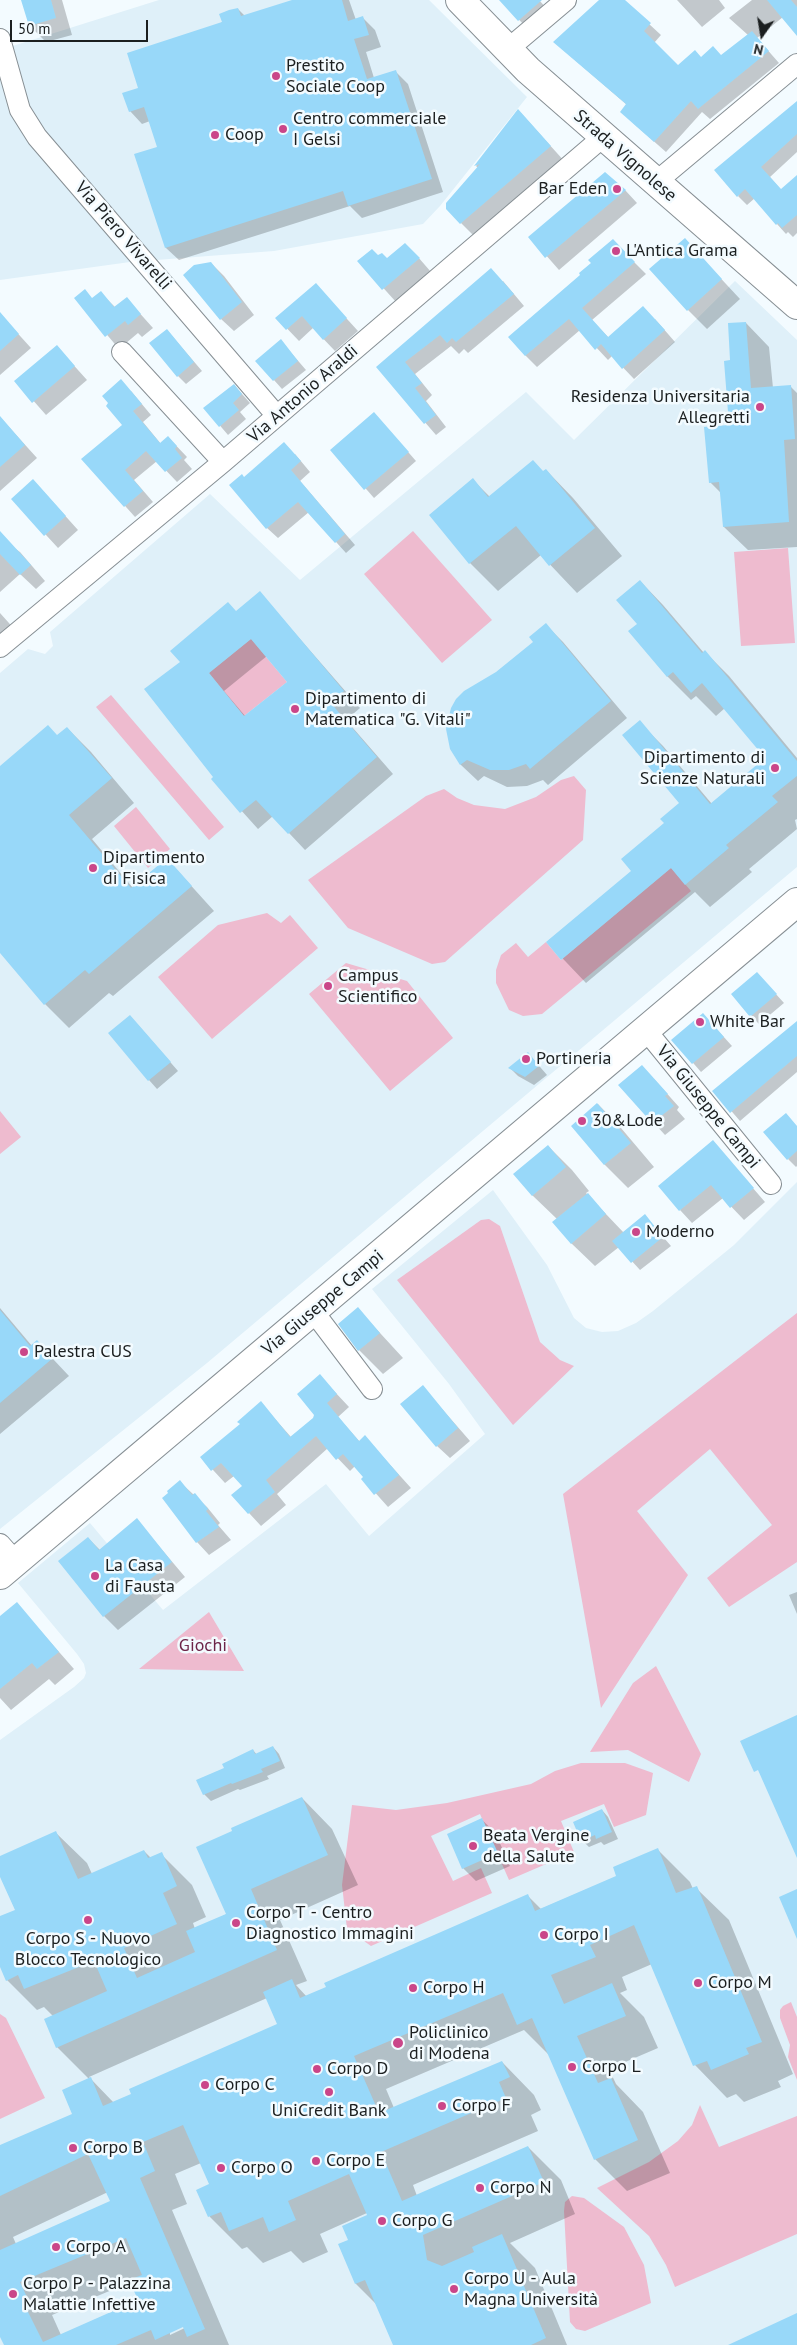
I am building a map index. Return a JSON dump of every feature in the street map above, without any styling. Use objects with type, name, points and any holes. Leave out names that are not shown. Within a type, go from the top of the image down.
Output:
[{"type":"street","name":"Strada Vignolese","points":[[460,0],[507,50],[603,137],[797,305]]},
{"type":"street","points":[[507,50],[566,0]]},
{"type":"street","name":"Via Piero Vivarelli","points":[[0,39],[24,118],[37,137],[277,416]]},
{"type":"street","points":[[656,182],[797,64]]},
{"type":"street","name":"Via Antonio Araldi","points":[[0,647],[223,462],[603,137]]},
{"type":"street","points":[[122,352],[223,462]]},
{"type":"street","name":"Via Giuseppe Campi","points":[[5,1560],[313,1311],[797,902]]},
{"type":"street","name":"Via Giuseppe Campi","points":[[645,1029],[771,1184]]},
{"type":"street","points":[[313,1311],[372,1389]]},
{"type":"shaded area","points":[[159,0],[429,0],[527,97],[440,206],[423,224],[274,251],[130,262],[0,280],[0,50]]},
{"type":"shaded area","name":"Campus Scientifico","points":[[735,281],[797,340],[797,867],[207,1363],[0,1529],[0,673],[28,649],[45,654],[53,646],[50,632],[210,494],[300,580],[526,392],[574,440]]},
{"type":"shaded area","name":"Policlinico di Modena","points":[[797,1182],[797,2345],[0,2345],[0,1740],[74,1687],[84,1678],[86,1673],[84,1664],[77,1654],[18,1583],[90,1523],[163,1610],[326,1484],[369,1536],[485,1434],[449,1384],[372,1289],[493,1190],[547,1265],[574,1318],[586,1328],[602,1332],[618,1331],[636,1323],[653,1311],[734,1245]]},
{"type":"green space","points":[[413,531],[492,620],[442,663],[364,574]]},
{"type":"green space","points":[[788,548],[795,643],[741,646],[734,552]]},
{"type":"green space","points":[[251,639],[287,682],[244,716],[209,673]]},
{"type":"green space","points":[[111,695],[224,827],[209,840],[96,707]]},
{"type":"green space","points":[[574,776],[586,790],[583,840],[445,962],[432,964],[348,928],[308,880],[426,796],[444,789],[457,798],[474,805],[505,809],[536,797],[561,780]]},
{"type":"green space","points":[[136,807],[170,849],[148,868],[114,826]]},
{"type":"green space","points":[[671,868],[691,891],[542,1014],[523,1016],[509,1010],[496,983],[496,970],[501,955],[516,943],[528,957],[546,942],[561,960]]},
{"type":"green space","points":[[267,913],[281,923],[290,915],[318,948],[212,1039],[158,977],[218,925]]},
{"type":"green space","points":[[346,963],[407,981],[453,1038],[390,1091],[309,994]]},
{"type":"green space","points":[[0,1111],[21,1137],[0,1154]]},
{"type":"green space","points":[[489,1219],[500,1226],[540,1342],[560,1360],[574,1366],[513,1425],[397,1280],[481,1220]]},
{"type":"green space","points":[[797,1313],[797,1562],[729,1607],[707,1578],[772,1525],[710,1449],[637,1511],[688,1575],[601,1708],[563,1494]]},
{"type":"green space","name":"Giochi","points":[[209,1612],[244,1671],[139,1669]]},
{"type":"green space","points":[[656,1666],[701,1754],[689,1782],[628,1750],[590,1752],[633,1683]]},
{"type":"green space","points":[[581,1763],[625,1763],[653,1773],[646,1815],[614,1827],[604,1804],[561,1821],[574,1852],[509,1880],[480,1814],[431,1836],[453,1881],[481,1868],[492,1893],[371,1946],[347,1929],[342,1885],[352,1805],[396,1810],[447,1803],[531,1784],[555,1771]]},
{"type":"green space","points":[[791,2002],[797,2017],[797,2080],[788,2057],[790,2045],[780,2018],[780,2010]]},
{"type":"green space","points":[[0,2014],[6,2018],[45,2098],[0,2119]]},
{"type":"green space","points":[[700,2105],[719,2147],[797,2116],[797,2234],[675,2287],[666,2265],[649,2236],[597,2188],[649,2162],[678,2141],[692,2125]]},
{"type":"green space","points":[[572,2196],[584,2198],[624,2227],[644,2265],[651,2303],[585,2331],[576,2329],[570,2322],[564,2211],[565,2202]]},
{"type":"building","points":[[21,0],[51,0],[56,18],[29,26]]},
{"type":"building","name":"Centro commerciale I Gelsi","points":[[292,0],[342,0],[348,21],[363,16],[369,35],[354,39],[367,79],[396,70],[432,179],[348,206],[343,191],[165,248],[134,154],[157,147],[144,107],[129,112],[122,93],[138,88],[127,53],[222,22],[219,14],[229,10],[238,8],[241,16]]},
{"type":"building","points":[[499,0],[542,0],[518,21]]},
{"type":"building","points":[[599,0],[625,0],[651,23],[644,31],[678,65],[695,50],[701,57],[713,46],[721,55],[752,31],[769,51],[698,109],[691,101],[654,142],[620,112],[626,104],[553,42]]},
{"type":"building","points":[[767,0],[791,0],[797,7],[797,36]]},
{"type":"building","points":[[797,101],[797,134],[761,167],[781,189],[797,175],[797,215],[782,228],[778,223],[776,225],[745,189],[737,197],[714,170]]},
{"type":"building","points":[[518,109],[551,146],[460,224],[446,209],[446,203],[480,164],[474,166]]},
{"type":"building","points":[[605,172],[626,190],[545,258],[528,237]]},
{"type":"building","points":[[685,238],[722,279],[687,311],[649,269]]},
{"type":"building","points":[[613,239],[635,262],[582,308],[608,337],[643,306],[665,330],[622,369],[601,344],[595,350],[569,319],[525,356],[508,337],[580,275],[579,273],[591,263],[588,260]]},
{"type":"building","points":[[405,243],[420,258],[382,290],[357,261],[372,249],[378,255],[382,253],[387,258]]},
{"type":"building","points":[[211,262],[242,302],[220,320],[183,275],[194,265]]},
{"type":"building","points":[[491,268],[514,294],[456,342],[452,338],[447,343],[440,335],[405,362],[422,383],[415,388],[436,415],[424,424],[376,367]]},
{"type":"building","points":[[316,283],[347,318],[323,340],[302,316],[286,330],[275,318]]},
{"type":"building","points":[[85,289],[92,298],[101,291],[114,307],[127,297],[141,314],[128,325],[125,321],[105,337],[74,298]]},
{"type":"building","points":[[0,312],[19,334],[0,351]]},
{"type":"building","name":"Residenza Universitaria Allegretti","points":[[746,322],[751,388],[791,385],[795,439],[784,440],[789,522],[723,527],[719,482],[709,483],[704,427],[729,425],[724,361],[730,360],[728,323]]},
{"type":"building","points":[[167,329],[194,362],[177,377],[149,343]]},
{"type":"building","points":[[281,339],[298,361],[273,381],[255,361]]},
{"type":"building","points":[[57,345],[75,366],[32,403],[14,381]]},
{"type":"building","points":[[121,379],[142,404],[133,411],[160,443],[168,436],[177,446],[175,449],[182,458],[165,472],[146,451],[125,470],[143,491],[124,507],[81,459],[122,425],[106,406],[108,403],[102,396]]},
{"type":"building","points":[[234,384],[242,394],[233,403],[239,410],[219,427],[203,408]]},
{"type":"building","points":[[374,412],[409,452],[364,490],[330,450]]},
{"type":"building","points":[[0,416],[25,445],[0,467]]},
{"type":"building","points":[[284,442],[301,461],[291,470],[345,534],[335,543],[298,502],[266,529],[229,485],[242,474],[244,477]]},
{"type":"building","points":[[533,460],[543,471],[546,469],[595,528],[549,566],[516,526],[469,564],[429,515],[473,478],[488,497]]},
{"type":"building","points":[[33,479],[66,516],[44,536],[11,499]]},
{"type":"building","points":[[0,531],[31,565],[20,575],[0,554]]},
{"type":"building","name":"Dipartimento di Scienze Naturali","points":[[640,580],[702,653],[705,650],[797,761],[797,776],[772,796],[778,802],[726,845],[729,848],[685,885],[671,868],[561,960],[546,942],[631,871],[621,859],[664,823],[660,819],[679,803],[622,735],[640,720],[710,804],[765,758],[702,683],[691,693],[673,672],[667,677],[628,631],[637,624],[616,600]]},
{"type":"building","name":"Dipartimento di Matematica \"G. Vitali\"","points":[[260,591],[344,691],[330,702],[377,757],[288,834],[256,800],[240,813],[211,779],[213,777],[144,689],[180,662],[170,651],[228,602],[236,611]],"holes":[[[251,639],[287,682],[244,716],[209,673]]]},
{"type":"building","points":[[546,623],[611,701],[530,769],[526,764],[509,770],[490,770],[467,760],[460,765],[450,749],[446,729],[451,708],[456,699],[464,691],[496,672],[533,642],[529,637]]},
{"type":"building","name":"Dipartimento di Fisica","points":[[48,725],[57,735],[67,727],[112,778],[69,815],[131,888],[167,858],[192,886],[89,974],[85,970],[44,1005],[0,953],[0,766]]},
{"type":"building","points":[[757,972],[777,994],[750,1017],[731,994]]},
{"type":"building","points":[[703,1013],[724,1037],[692,1064],[671,1040]]},
{"type":"building","points":[[130,1015],[171,1062],[148,1081],[108,1033]]},
{"type":"building","points":[[797,1021],[797,1056],[730,1113],[712,1091]]},
{"type":"building","name":"Portineria","points":[[528,1052],[539,1066],[525,1077],[508,1068]]},
{"type":"building","points":[[642,1065],[668,1094],[665,1096],[674,1106],[652,1123],[618,1085]]},
{"type":"building","points":[[597,1103],[631,1143],[604,1165],[571,1126]]},
{"type":"building","points":[[786,1113],[797,1126],[797,1151],[787,1160],[763,1132]]},
{"type":"building","points":[[713,1140],[754,1188],[730,1208],[711,1185],[679,1211],[658,1186]]},
{"type":"building","points":[[548,1145],[566,1167],[532,1196],[513,1174]]},
{"type":"building","points":[[588,1193],[606,1214],[571,1244],[552,1222]]},
{"type":"building","points":[[645,1214],[663,1237],[631,1263],[612,1241]]},
{"type":"building","points":[[358,1307],[380,1333],[358,1351],[338,1324]]},
{"type":"building","name":"Palestra CUS","points":[[0,1310],[30,1346],[37,1340],[53,1358],[0,1403]]},
{"type":"building","points":[[320,1374],[337,1394],[327,1403],[359,1441],[365,1435],[399,1475],[374,1495],[361,1479],[363,1477],[343,1454],[336,1460],[316,1436],[266,1480],[275,1492],[248,1514],[231,1495],[242,1486],[221,1463],[211,1471],[200,1457],[240,1424],[237,1422],[261,1401],[290,1437],[313,1418],[314,1415],[297,1394]]},
{"type":"building","points":[[423,1385],[458,1428],[436,1447],[400,1404]]},
{"type":"building","points":[[180,1480],[192,1495],[195,1493],[219,1527],[196,1543],[162,1498]]},
{"type":"building","points":[[137,1518],[172,1562],[103,1617],[58,1561],[88,1537],[99,1550]]},
{"type":"building","points":[[17,1602],[59,1652],[37,1669],[32,1663],[0,1689],[0,1616]]},
{"type":"building","points":[[797,1715],[797,1858],[758,1770],[754,1772],[740,1741]]},
{"type":"building","points":[[273,1746],[280,1761],[261,1769],[263,1772],[203,1795],[196,1780],[224,1768],[222,1764],[253,1749],[255,1754]]},
{"type":"building","points":[[302,1797],[328,1855],[251,1889],[277,1950],[56,2048],[44,2019],[107,1991],[94,1961],[24,1989],[18,1975],[6,1981],[0,1967],[0,1916],[15,1910],[0,1877],[0,1856],[56,1831],[78,1879],[144,1850],[148,1858],[162,1852],[177,1886],[163,1893],[177,1924],[124,1948],[137,1978],[195,1952],[186,1931],[226,1914],[196,1847],[232,1831],[231,1828]]},
{"type":"building","points":[[602,1809],[612,1832],[596,1839],[595,1835],[581,1841],[573,1822]]},
{"type":"building","name":"Beata Vergine della Salute","points":[[482,1818],[498,1853],[462,1869],[447,1834]]},
{"type":"building","points":[[658,1848],[676,1893],[697,1886],[762,2042],[746,2048],[749,2054],[711,2070],[707,2061],[693,2066],[634,1925],[590,1945],[596,1957],[551,1975],[564,2004],[612,1983],[626,2016],[577,2036],[598,2083],[611,2078],[638,2140],[594,2160],[532,2018],[517,2025],[503,1993],[354,2056],[379,2113],[502,2061],[510,2077],[499,2082],[506,2098],[381,2152],[402,2201],[528,2146],[544,2182],[423,2235],[427,2260],[442,2266],[474,2252],[472,2247],[502,2234],[546,2338],[531,2345],[393,2345],[365,2280],[355,2284],[338,2244],[348,2240],[342,2226],[367,2215],[349,2174],[288,2201],[296,2220],[269,2232],[263,2217],[229,2231],[221,2212],[208,2217],[196,2190],[209,2184],[183,2125],[143,2142],[155,2171],[140,2178],[205,2329],[187,2337],[183,2327],[155,2340],[151,2330],[116,2345],[4,2345],[0,2337],[0,2250],[110,2201],[88,2154],[0,2196],[0,2145],[72,2114],[62,2090],[91,2077],[103,2106],[131,2094],[129,2089],[277,2024],[263,1992],[292,1979],[300,1998],[326,1987],[324,1983],[528,1894],[535,1911],[616,1876],[613,1867]],"holes":[[[126,2238],[142,2275],[129,2280],[138,2300],[43,2342],[26,2308],[31,2306],[20,2282]]]},
{"type":"building","points":[[797,1889],[797,1939],[779,1897]]},
{"type":"building","points":[[797,2313],[797,2345],[728,2345]]},
{"type":"place","name":"Prestito Sociale Coop","points":[[276,76]]},
{"type":"place","name":"Centro commerciale I Gelsi","points":[[283,129]]},
{"type":"place","name":"Coop","points":[[215,135]]},
{"type":"place","name":"Bar Eden","points":[[617,189]]},
{"type":"place","name":"L'Antica Grama","points":[[616,251]]},
{"type":"place","name":"Residenza Universitaria Allegretti","points":[[760,407]]},
{"type":"place","name":"Dipartimento di Matematica \"G. Vitali\"","points":[[295,709]]},
{"type":"place","name":"Dipartimento di Scienze Naturali","points":[[775,768]]},
{"type":"place","name":"Dipartimento di Fisica","points":[[93,868]]},
{"type":"place","name":"Campus Scientifico","points":[[328,986]]},
{"type":"place","name":"White Bar","points":[[700,1022]]},
{"type":"place","name":"Portineria","points":[[526,1059]]},
{"type":"place","name":"30&Lode","points":[[582,1121]]},
{"type":"place","name":"Moderno","points":[[636,1232]]},
{"type":"place","name":"Palestra CUS","points":[[24,1352]]},
{"type":"place","name":"La Casa di Fausta","points":[[95,1576]]},
{"type":"place","name":"Beata Vergine della Salute","points":[[473,1846]]},
{"type":"place","name":"Corpo S - Nuovo Blocco Tecnologico","points":[[88,1920]]},
{"type":"place","name":"Corpo T - Centro Diagnostico Immagini","points":[[236,1923]]},
{"type":"place","name":"Corpo I","points":[[544,1935]]},
{"type":"place","name":"Corpo M","points":[[698,1983]]},
{"type":"place","name":"Corpo H","points":[[413,1988]]},
{"type":"place","name":"Policlinico di Modena","points":[[398,2043]]},
{"type":"place","name":"Corpo L","points":[[572,2067]]},
{"type":"place","name":"Corpo D","points":[[317,2069]]},
{"type":"place","name":"Corpo C","points":[[205,2085]]},
{"type":"place","name":"UniCredit Bank","points":[[329,2092]]},
{"type":"place","name":"Corpo F","points":[[442,2106]]},
{"type":"place","name":"Corpo B","points":[[73,2148]]},
{"type":"place","name":"Corpo E","points":[[316,2161]]},
{"type":"place","name":"Corpo O","points":[[221,2168]]},
{"type":"place","name":"Corpo N","points":[[480,2188]]},
{"type":"place","name":"Corpo G","points":[[382,2221]]},
{"type":"place","name":"Corpo A","points":[[56,2247]]},
{"type":"place","name":"Corpo U - Aula Magna Università","points":[[454,2289]]},
{"type":"place","name":"Corpo P - Palazzina Malattie Infettive","points":[[13,2294]]}]
